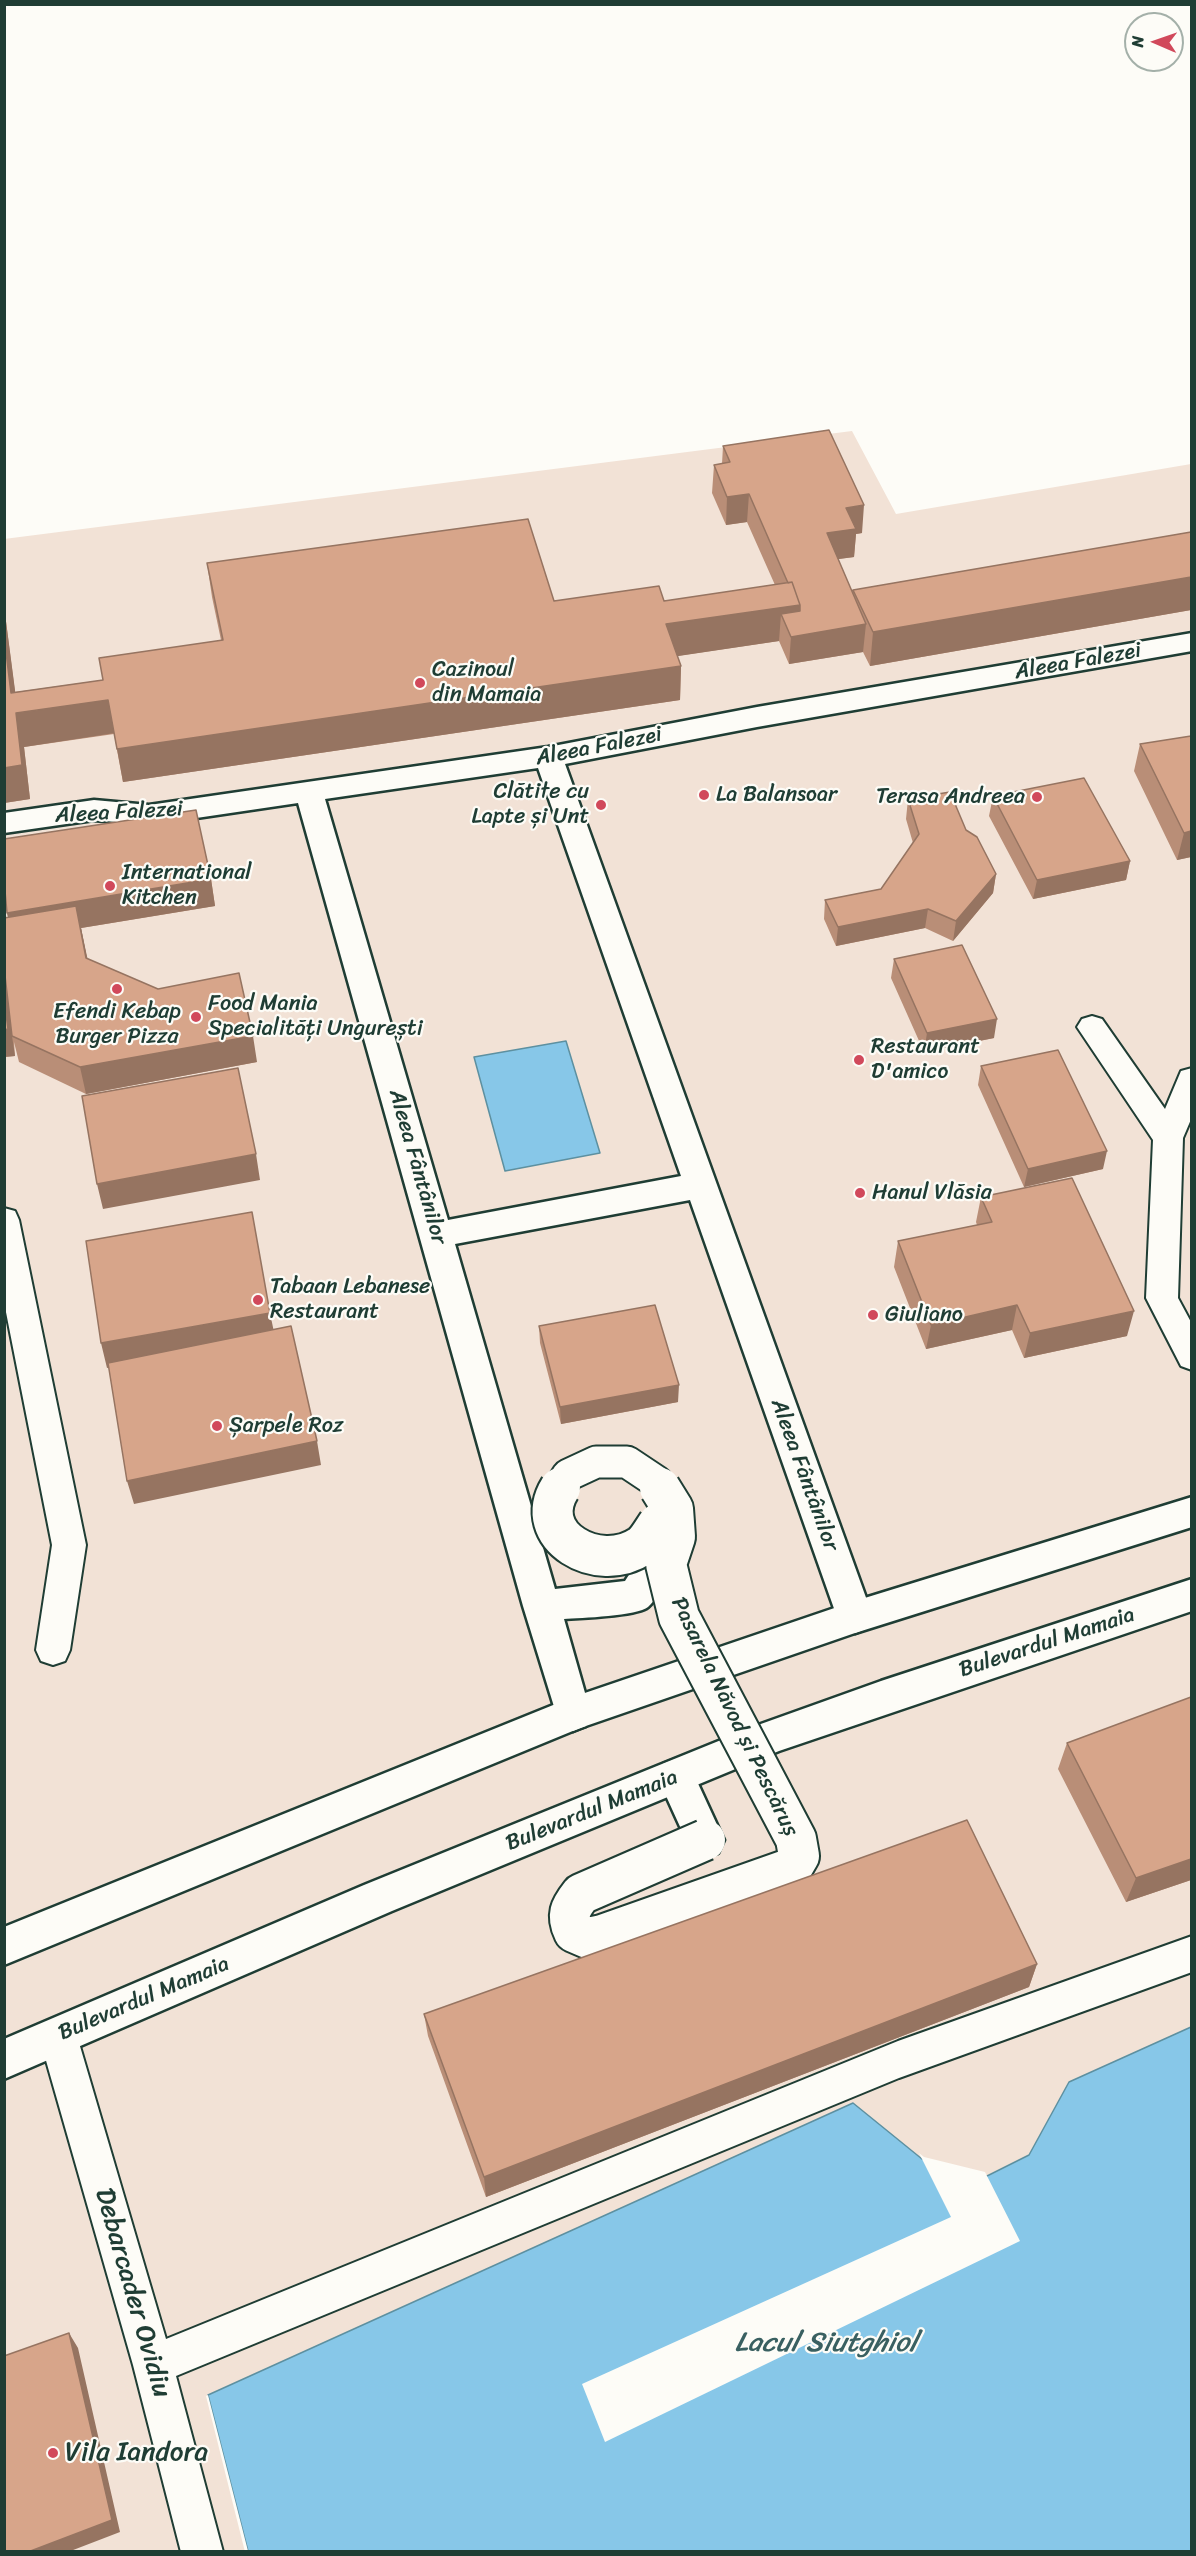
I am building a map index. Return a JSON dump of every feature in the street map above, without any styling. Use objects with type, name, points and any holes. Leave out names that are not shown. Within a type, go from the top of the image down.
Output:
[{"type":"street","name":"Aleea Falezei","points":[[4,824],[94,810],[149,815],[548,757],[757,717],[1191,642]]},
{"type":"street","name":"Aleea Fântânilor","points":[[548,757],[855,1617]]},
{"type":"street","name":"Aleea Fântânilor","points":[[309,793],[573,1714]]},
{"type":"street","points":[[436,1235],[700,1185]]},
{"type":"street","name":"Pasarela Năvod și Pescăruș","points":[[541,1606],[636,1596],[654,1566],[666,1535],[663,1522],[657,1524],[643,1545],[622,1556],[590,1556],[570,1546],[555,1524],[553,1498],[568,1475],[596,1462],[627,1462],[657,1482],[673,1509],[675,1537],[666,1564],[680,1617],[796,1839],[800,1856],[792,1868],[602,1935],[588,1938],[574,1932],[569,1921],[568,1910],[581,1894],[705,1840],[676,1776]]},
{"type":"street","points":[[4,1946],[573,1714],[855,1617],[1191,1512]]},
{"type":"street","name":"Bulevardul Mamaia","points":[[4,2059],[378,1898],[771,1737],[1191,1595]]},
{"type":"lane","points":[[1092,1027],[1168,1138]]},
{"type":"lane","points":[[1191,1079],[1168,1138],[1162,1298],[1191,1357]]},
{"type":"lane","points":[[4,1220],[69,1545],[53,1650]]},
{"type":"lane","points":[[153,2365],[898,2060],[1191,1954]]},
{"type":"lane","name":"Debarcader Ovidiu","points":[[58,2036],[153,2365],[202,2552]]},
{"type":"shaded area","points":[[852,431],[896,514],[1191,464],[1191,2027],[1069,2082],[1029,2155],[986,2176],[922,2159],[853,2103],[209,2395],[248,2551],[5,2551],[4,539]]},
{"type":"water","points":[[566,1041],[600,1153],[505,1171],[474,1057]]},
{"type":"water","name":"Lacul Siutghiol","points":[[1191,2027],[1191,2551],[248,2551],[208,2395],[853,2103],[922,2159],[987,2176],[1029,2155],[1069,2082]]},
{"type":"pier","points":[[919,2153],[924,2157],[985,2172],[1020,2241],[605,2442],[582,2384],[951,2217]]},
{"type":"pier","points":[[208,2395],[248,2551],[245,2552],[206,2396]]},
{"type":"building","points":[[829,430],[864,505],[846,508],[856,529],[827,533],[866,624],[791,637],[781,614],[800,611],[792,582],[788,583],[749,494],[727,497],[714,465],[730,462],[723,446]]},
{"type":"building","name":"Cazinoul din Mamaia","points":[[528,519],[554,601],[659,586],[664,601],[792,582],[800,605],[666,624],[681,666],[117,749],[108,700],[16,713],[22,765],[4,768],[4,636],[11,693],[103,680],[99,658],[223,640],[207,563]]},
{"type":"building","points":[[1191,532],[1191,577],[873,632],[853,590]]},
{"type":"building","points":[[1191,736],[1191,831],[1184,833],[1140,744]]},
{"type":"building","points":[[1084,778],[1130,861],[1037,880],[993,796]]},
{"type":"building","points":[[950,792],[966,830],[977,837],[996,874],[956,921],[928,909],[838,927],[825,900],[881,889],[919,834],[908,799]]},
{"type":"building","name":"International Kitchen","points":[[196,810],[211,879],[7,913],[4,839]]},
{"type":"building","points":[[76,906],[86,958],[158,989],[239,973],[253,1036],[80,1067],[12,1036],[4,967],[4,918]]},
{"type":"building","points":[[962,945],[997,1019],[927,1033],[894,959]]},
{"type":"building","points":[[4,999],[8,1029],[4,1030]]},
{"type":"building","points":[[1058,1050],[1107,1151],[1028,1169],[981,1066]]},
{"type":"building","points":[[238,1068],[256,1154],[97,1184],[82,1096]]},
{"type":"building","points":[[1072,1178],[1134,1311],[1030,1333],[1017,1305],[931,1325],[898,1241],[992,1222],[981,1197]]},
{"type":"building","points":[[252,1212],[270,1313],[101,1343],[86,1241]]},
{"type":"building","points":[[655,1305],[679,1385],[560,1407],[539,1326]]},
{"type":"building","name":"Șarpele Roz","points":[[291,1326],[317,1441],[127,1481],[108,1363]]},
{"type":"building","points":[[1191,1697],[1191,1859],[1136,1878],[1067,1743]]},
{"type":"building","points":[[967,1820],[1037,1964],[484,2177],[424,2014]]},
{"type":"building","name":"Vila Iandora","points":[[69,2333],[112,2520],[28,2552],[4,2552],[4,2356]]},
{"type":"place","name":"Cazinoul din Mamaia","points":[[420,683]]},
{"type":"place","name":"La Balansoar","points":[[704,795]]},
{"type":"place","name":"Terasa Andreea","points":[[1037,797]]},
{"type":"place","name":"Clătite cu Lapte și Unt","points":[[601,805]]},
{"type":"place","name":"International Kitchen","points":[[110,886]]},
{"type":"place","name":"Efendi Kebap Burger Pizza","points":[[117,989]]},
{"type":"place","name":"Food Mania Specialități Ungurești","points":[[196,1017]]},
{"type":"place","name":"Restaurant D'amico","points":[[859,1060]]},
{"type":"place","name":"Hanul Vlăsia","points":[[860,1193]]},
{"type":"place","name":"Tabaan Lebanese Restaurant","points":[[258,1300]]},
{"type":"place","name":"Giuliano","points":[[873,1315]]},
{"type":"place","name":"Șarpele Roz","points":[[217,1426]]},
{"type":"place","name":"Vila Iandora","points":[[53,2453]]}]
